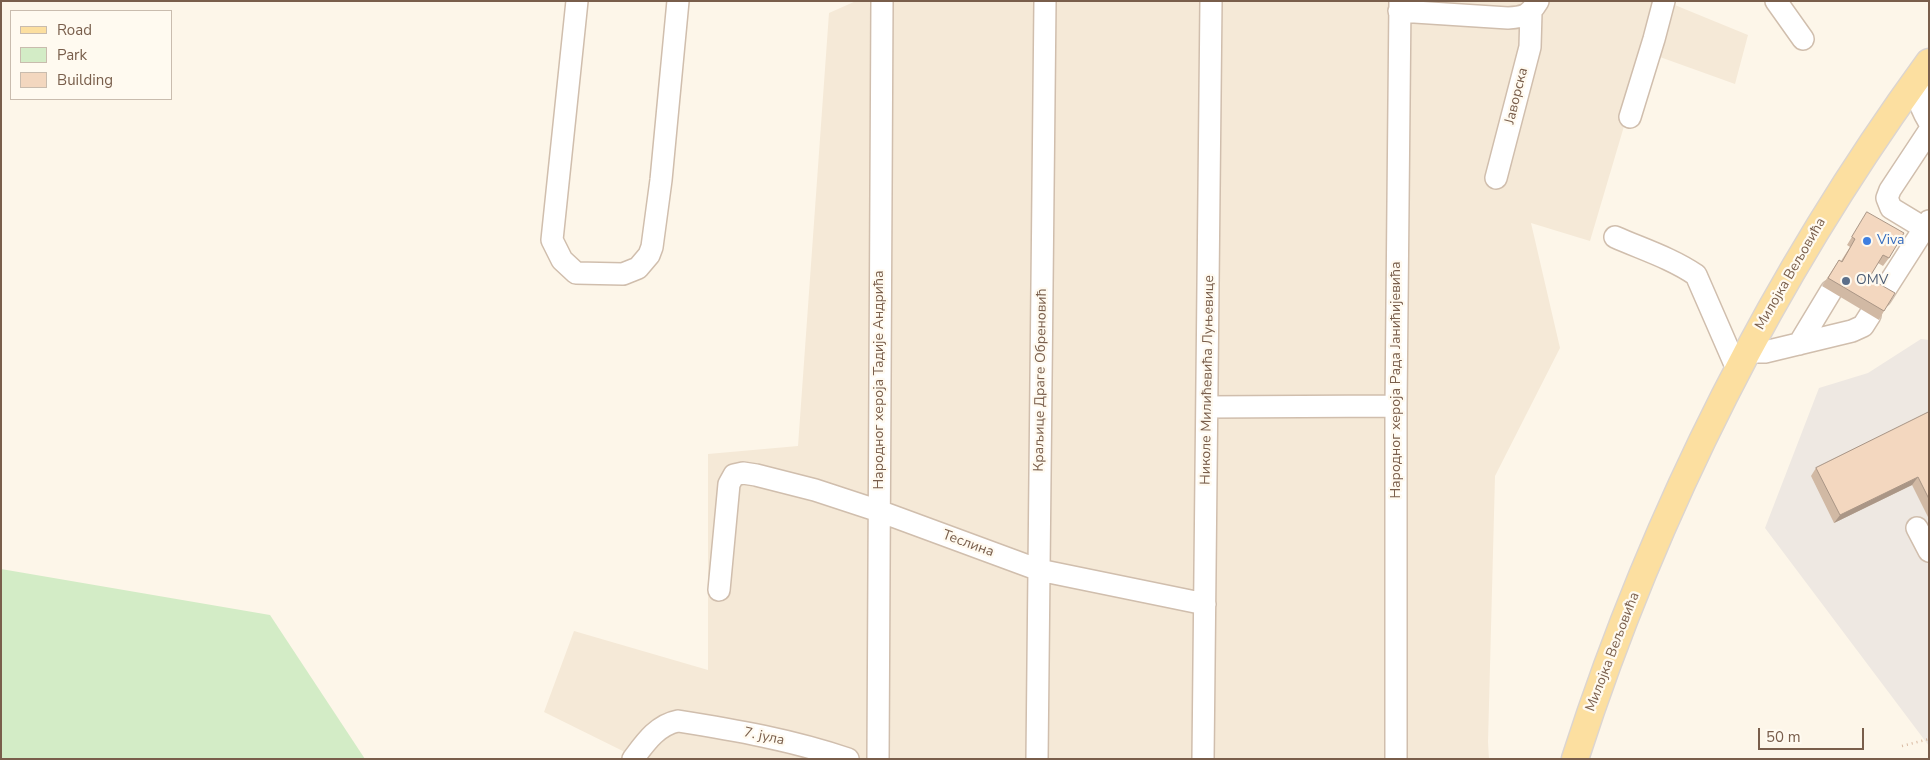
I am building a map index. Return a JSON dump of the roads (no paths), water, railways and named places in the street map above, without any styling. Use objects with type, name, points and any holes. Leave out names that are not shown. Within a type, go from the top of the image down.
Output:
[{"type":"main road","name":"Милојка Вељовића","points":[[1575,759],[1607,664],[1655,547],[1676,498],[1743,359],[1793,269],[1852,172],[1927,65]]},
{"type":"street","points":[[577,1],[552,240],[562,260],[576,273],[614,275],[631,272],[638,268],[644,262],[652,247],[661,180],[678,1]]},
{"type":"street","name":"Народног хероја Тадије Андрића","points":[[878,759],[882,1]]},
{"type":"street","name":"Краљице Драге Обреновић","points":[[1037,759],[1045,1]]},
{"type":"street","name":"Николе Милићевића Луњевице","points":[[1203,759],[1212,1]]},
{"type":"street","points":[[1630,117],[1664,1]]},
{"type":"street","points":[[1776,1],[1803,39]]},
{"type":"street","name":"Јаворска","points":[[1400,6],[1508,18],[1520,17],[1534,7]]},
{"type":"street","name":"Народног хероја Рада Јанићијевића","points":[[1396,759],[1396,406],[1400,6]]},
{"type":"street","name":"Јаворска","points":[[1496,178],[1530,47],[1534,7]]},
{"type":"street","points":[[1927,65],[1918,94],[1920,106],[1929,122]]},
{"type":"street","points":[[1876,285],[1926,224],[1891,208],[1887,198],[1890,190],[1929,131]]},
{"type":"street","points":[[1615,237],[1667,259],[1696,275],[1743,359],[1755,352],[1765,352],[1809,342],[1842,334],[1850,303],[1809,342]]},
{"type":"street","points":[[1208,407],[1396,406]]},
{"type":"street","name":"Теслина","points":[[719,590],[729,484],[734,475],[742,473],[815,490],[879,511],[1039,570],[1205,604]]},
{"type":"street","points":[[1917,528],[1929,552]]},
{"type":"street","name":"7. јула","points":[[633,759],[646,741],[657,731],[669,723],[678,721],[759,735],[818,749],[848,759]]},
{"type":"place","name":"Viva","points":[[1867,241]]},
{"type":"place","name":"OMV","points":[[1846,281]]}]
